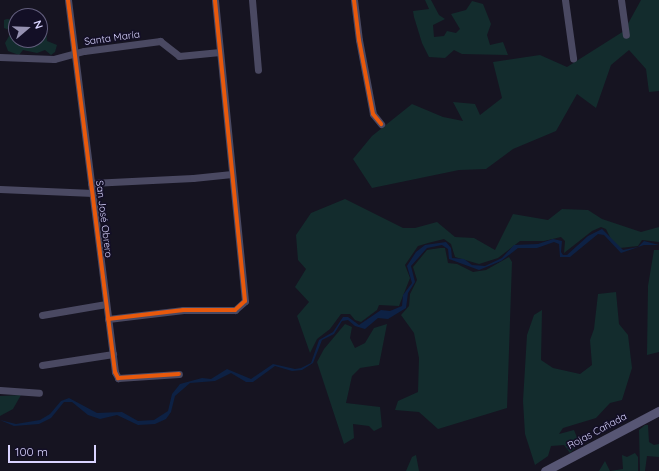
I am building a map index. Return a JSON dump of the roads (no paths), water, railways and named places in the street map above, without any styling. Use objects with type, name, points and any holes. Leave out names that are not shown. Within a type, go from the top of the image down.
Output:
[{"type":"main road","name":"Rojas Cañada","points":[[545,471],[659,411]]},
{"type":"street","name":"San José Obrero","points":[[68,0],[92,183],[112,354],[118,378],[179,374]]},
{"type":"street","points":[[108,319],[240,307],[244,301],[215,0]]},
{"type":"street","points":[[252,0],[258,70]]},
{"type":"street","points":[[354,0],[359,40],[373,114],[381,124]]},
{"type":"street","points":[[565,0],[573,58]]},
{"type":"street","points":[[621,0],[626,35]]},
{"type":"street","name":"Santa María","points":[[0,57],[54,59],[75,55],[84,51],[160,41],[179,56],[220,52]]},
{"type":"street","points":[[92,183],[193,178],[232,174]]},
{"type":"street","points":[[0,189],[93,192]]},
{"type":"street","points":[[42,315],[106,304]]},
{"type":"street","points":[[42,365],[112,354]]},
{"type":"street","points":[[0,390],[39,393]]},
{"type":"water","points":[[602,229],[623,250],[638,247],[644,241],[659,245],[644,245],[621,253],[604,235],[598,234],[570,257],[560,257],[559,244],[554,242],[537,248],[518,248],[501,261],[479,270],[449,259],[448,249],[442,245],[427,248],[411,266],[415,282],[408,293],[406,308],[388,319],[378,318],[365,329],[355,326],[348,320],[342,321],[334,334],[322,340],[313,363],[302,370],[292,371],[275,366],[253,382],[246,382],[231,373],[215,381],[190,383],[175,396],[171,412],[166,419],[155,424],[138,425],[117,415],[100,419],[88,415],[72,402],[64,402],[51,418],[39,424],[14,426],[0,420],[16,424],[40,420],[50,414],[61,401],[69,398],[97,413],[122,412],[138,421],[154,420],[168,411],[172,394],[180,384],[202,378],[211,379],[227,369],[251,379],[273,364],[295,369],[301,368],[311,363],[319,340],[333,332],[343,317],[348,317],[359,325],[381,310],[390,311],[402,306],[403,295],[412,283],[407,266],[416,252],[425,245],[446,242],[451,248],[452,258],[464,259],[472,265],[485,266],[502,258],[514,245],[538,244],[553,239],[562,241],[561,252],[563,255],[567,255],[588,236]]}]
